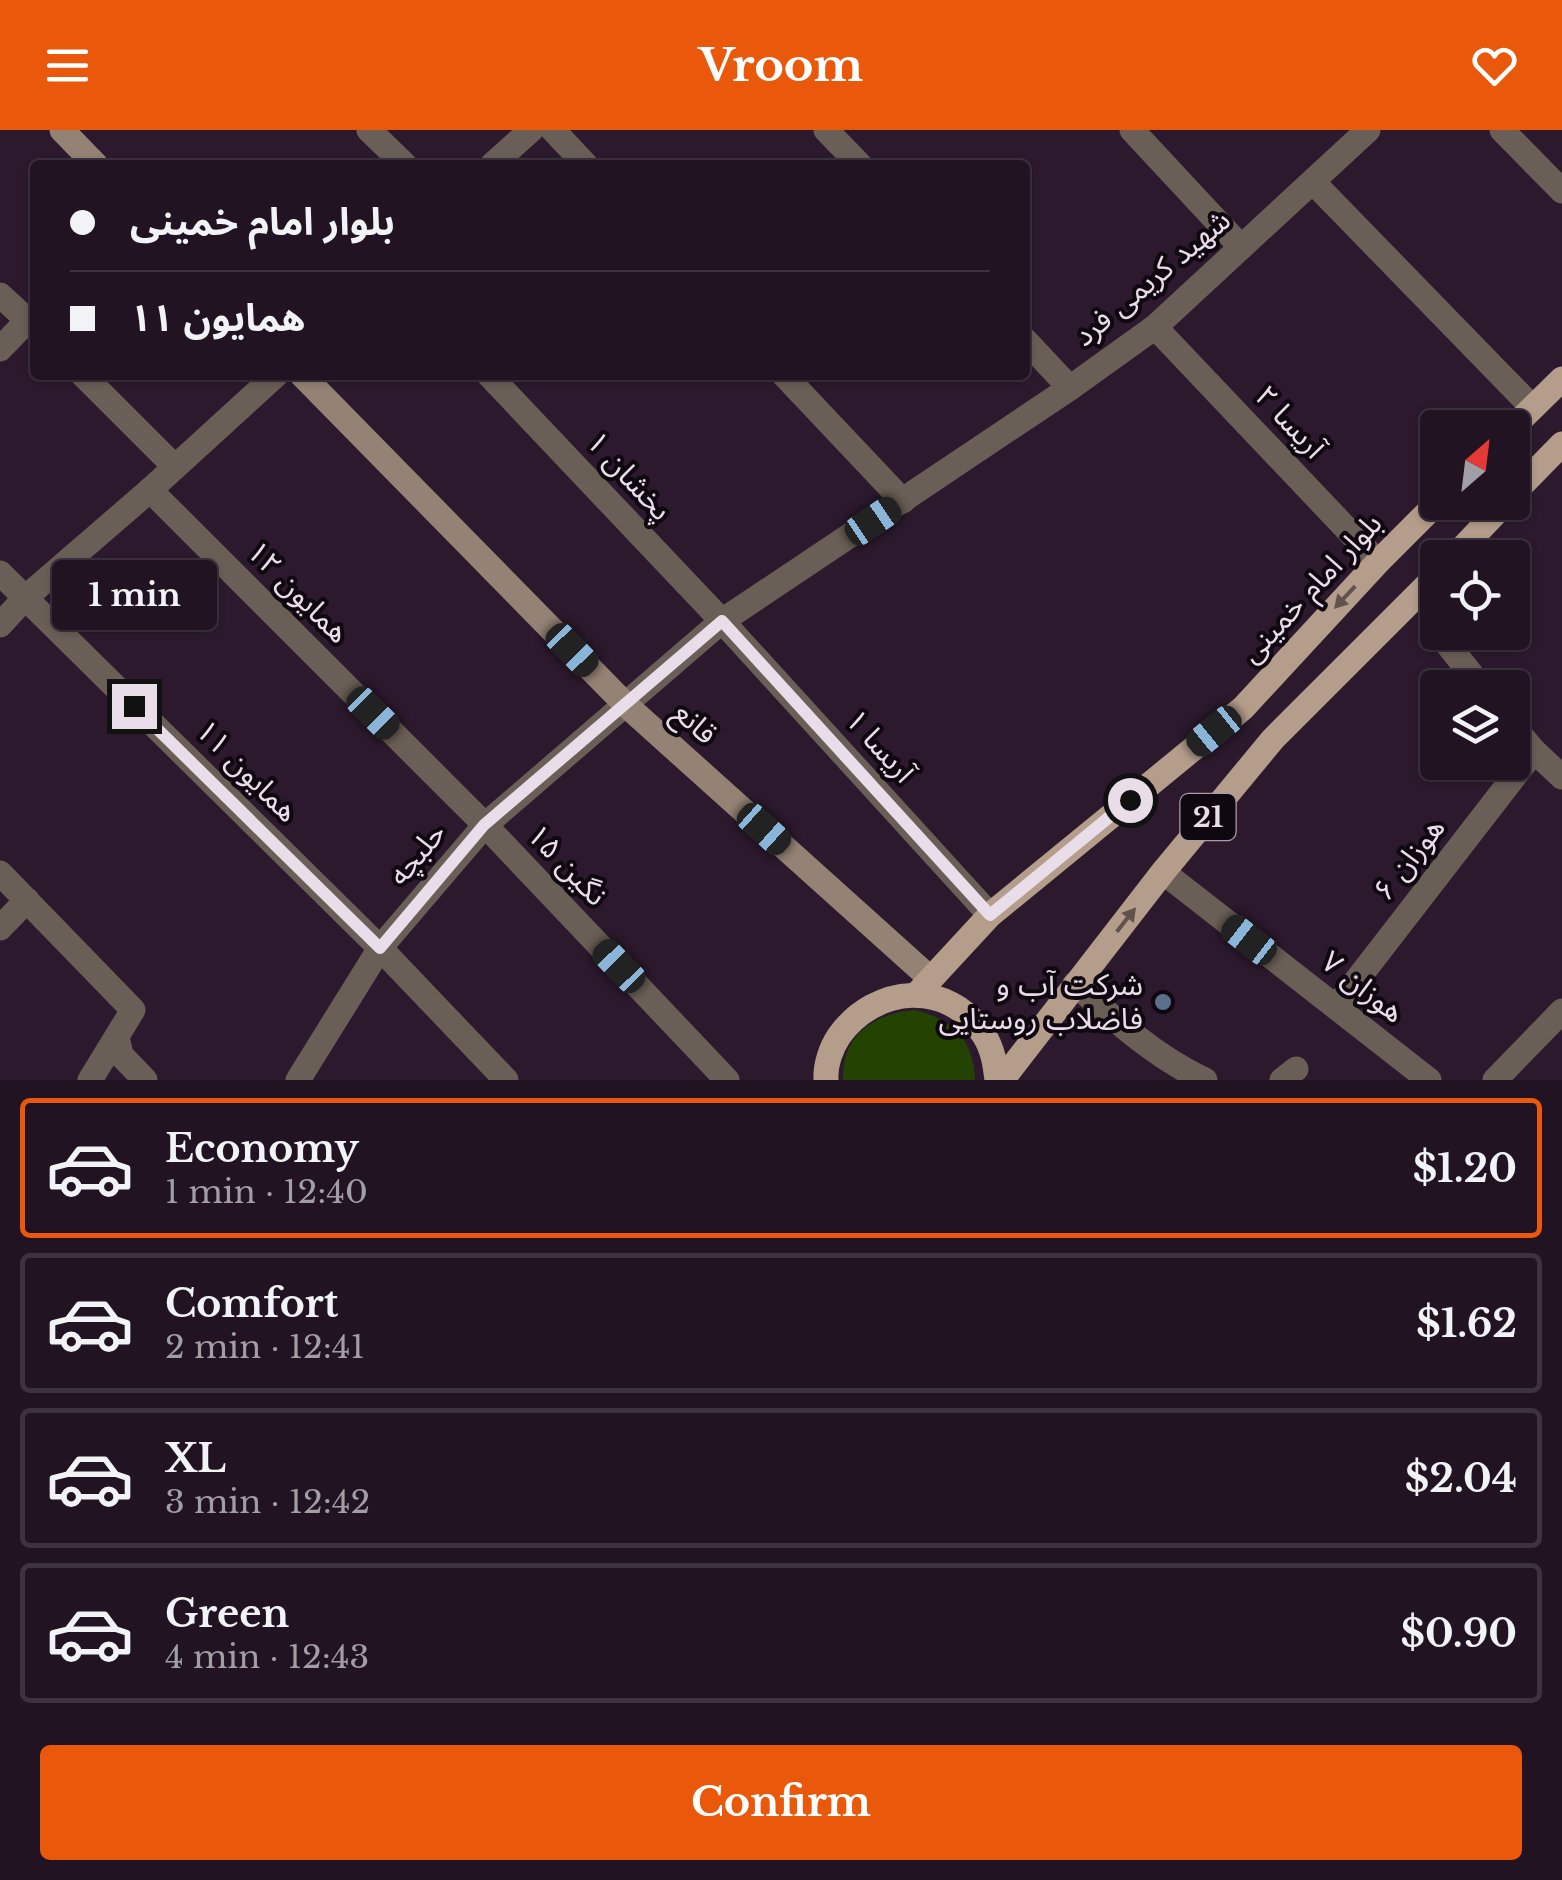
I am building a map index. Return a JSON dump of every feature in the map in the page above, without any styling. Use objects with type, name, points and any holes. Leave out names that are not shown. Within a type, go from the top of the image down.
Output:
[{"type":"main road","points":[[62,130],[91,160]]},
{"type":"main road","points":[[1532,408],[1562,378]]},
{"type":"main road","name":"قانع","points":[[307,380],[626,705],[924,987]]},
{"type":"main road","points":[[1530,479],[1559,454]]},
{"type":"main road","name":"بلوار امام خمینی","points":[[924,987],[990,915],[1242,708],[1420,520]]},
{"type":"main road","points":[[1471,540],[1489,520]]},
{"type":"main road","name":"21","points":[[1000,1080],[1163,872],[1273,740],[1420,593]]},
{"type":"main road","points":[[1242,708],[1273,740]]},
{"type":"main road","points":[[826,1080],[834,1043],[851,1020],[875,1002],[924,987]]},
{"type":"main road","name":"21","points":[[924,987],[966,1014],[984,1034],[1000,1080]]},
{"type":"street","points":[[369,130],[401,160]]},
{"type":"street","points":[[498,160],[532,130]]},
{"type":"street","points":[[552,130],[581,160]]},
{"type":"street","points":[[826,130],[855,160]]},
{"type":"street","points":[[1132,130],[1241,247]]},
{"type":"street","name":"شهید کریمی فرد","points":[[626,705],[722,621],[1156,327],[1368,130]]},
{"type":"street","points":[[1502,130],[1562,190]]},
{"type":"street","points":[[1313,182],[1532,408]]},
{"type":"street","points":[[0,295],[30,323]]},
{"type":"street","points":[[0,349],[30,325]]},
{"type":"street","name":"آریسا ۲","points":[[1156,327],[1378,562]]},
{"type":"street","points":[[1030,345],[1070,388]]},
{"type":"street","points":[[88,380],[175,467]]},
{"type":"street","points":[[0,624],[271,380]]},
{"type":"street","name":"پخشان ۱","points":[[494,380],[722,621]]},
{"type":"street","points":[[789,380],[903,501]]},
{"type":"street","name":"همایون ۱۲","points":[[150,490],[484,825]]},
{"type":"street","name":"همایون ۱۱","points":[[0,572],[380,948],[506,1080]]},
{"type":"street","points":[[1412,601],[1420,611]]},
{"type":"street","name":"آریسا ۱","points":[[722,621],[990,915]]},
{"type":"street","points":[[1452,650],[1468,670]]},
{"type":"street","name":"حلبچه","points":[[298,1080],[380,948],[484,825],[626,705]]},
{"type":"street","points":[[1530,742],[1553,763]]},
{"type":"street","name":"هوزان ۶","points":[[1336,1007],[1553,763]]},
{"type":"street","name":"نگین ۱۵","points":[[484,825],[727,1080]]},
{"type":"street","points":[[0,872],[134,1010],[90,1080]]},
{"type":"street","name":"هوزان ۷","points":[[1163,872],[1429,1080]]},
{"type":"street","points":[[0,928],[28,900]]},
{"type":"street","points":[[1076,984],[1127,1030],[1204,1080]]},
{"type":"street","points":[[1494,1080],[1562,1011]]},
{"type":"street","points":[[118,1036],[121,1055],[145,1080]]},
{"type":"green space","points":[[915,1010],[941,1019],[959,1033],[970,1053],[975,1080],[843,1080],[848,1050],[863,1029],[887,1016]]},
{"type":"place","name":"شرکت آب و فاضلاب روستایی","points":[[1163,1002]]},
{"type":"route","points":[[134,706],[380,948],[484,825],[722,621],[990,915],[1130,800]]}]
